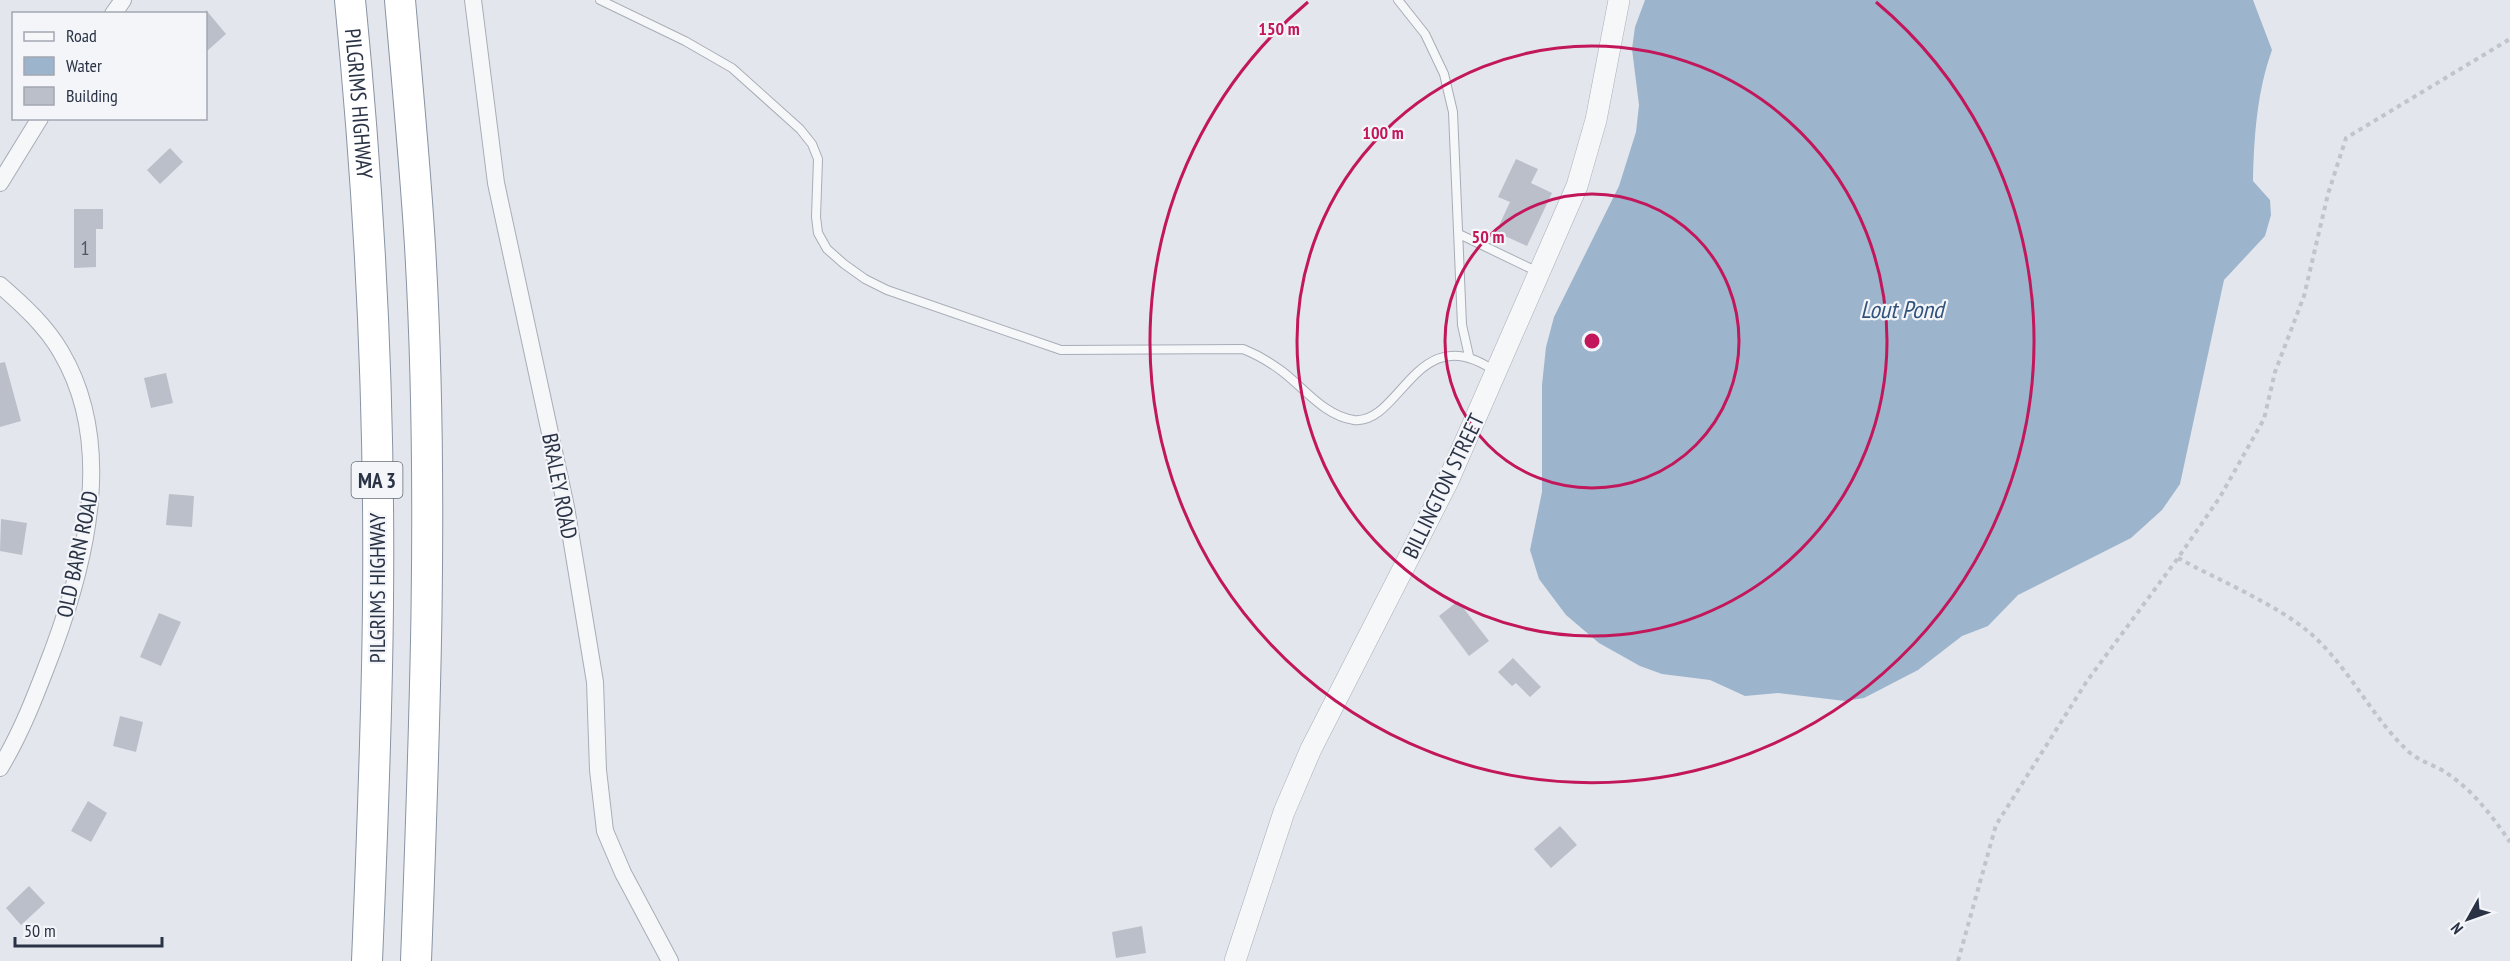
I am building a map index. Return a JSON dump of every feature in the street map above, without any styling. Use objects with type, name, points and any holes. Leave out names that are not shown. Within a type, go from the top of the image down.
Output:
[{"type":"highway","name":"PILGRIMS HIGHWAY","points":[[350,0],[362,123],[372,274],[377,428],[378,615],[367,961]]},
{"type":"highway","name":"MA 3","points":[[400,0],[420,246],[426,418],[426,702],[416,961]]},
{"type":"street","name":"BRALEY ROAD","points":[[473,0],[496,183],[566,507],[595,682],[598,770],[605,831],[623,873],[670,961]]},
{"type":"street","name":"BILLINGTON STREET","points":[[1235,961],[1284,812],[1311,749],[1422,533],[1497,372],[1585,162],[1619,0]]},
{"type":"street","points":[[0,183],[39,120]]},
{"type":"street","name":"OLD BARN ROAD","points":[[0,285],[47,332],[66,363],[87,418],[92,452],[92,480],[85,536],[61,629],[29,712],[0,768]]},
{"type":"lane","points":[[600,0],[685,41],[732,68],[800,129],[812,144],[818,159],[818,233],[827,249],[844,264],[865,279],[887,290],[1061,350],[1243,349],[1262,356],[1336,416],[1356,420],[1376,415],[1405,382],[1427,366],[1447,356],[1469,356],[1497,372]]},
{"type":"lane","points":[[1398,0],[1425,34],[1444,74],[1453,112],[1462,325],[1469,356]]},
{"type":"lane","points":[[1459,234],[1540,273]]},
{"type":"path","points":[[1958,961],[1996,825],[2087,681],[2220,497],[2264,419],[2276,372],[2304,296],[2328,194],[2346,138],[2510,39]]},
{"type":"path","points":[[2178,558],[2280,614],[2309,633],[2358,686],[2387,730],[2412,755],[2446,772],[2483,804],[2510,842]]},
{"type":"water","name":"Lout Pond","points":[[1645,0],[2253,0],[2272,50],[2257,114],[2253,181],[2270,200],[2271,215],[2265,236],[2224,280],[2180,484],[2162,510],[2131,538],[2018,595],[1988,626],[1962,636],[1918,670],[1864,698],[1845,701],[1778,693],[1745,696],[1710,680],[1662,674],[1640,666],[1599,643],[1566,615],[1539,579],[1530,550],[1542,492],[1542,385],[1546,347],[1554,317],[1619,186],[1636,132],[1639,105],[1632,49],[1635,27]]},
{"type":"building","points":[[206,10],[226,34],[207,51],[207,12]]},
{"type":"building","points":[[170,148],[183,162],[160,184],[147,170]]},
{"type":"building","points":[[1516,159],[1538,169],[1531,183],[1552,193],[1527,246],[1496,232],[1510,202],[1498,197]]},
{"type":"building","points":[[74,209],[103,209],[103,229],[96,229],[96,267],[74,268]]},
{"type":"building","points":[[5,362],[21,421],[0,427],[0,363]]},
{"type":"building","points":[[166,373],[173,403],[151,408],[144,378]]},
{"type":"building","points":[[169,494],[194,496],[192,527],[166,525]]},
{"type":"building","points":[[1,519],[27,523],[22,555],[0,551]]},
{"type":"building","points":[[1458,601],[1489,641],[1469,656],[1439,616]]},
{"type":"building","points":[[159,613],[181,622],[161,666],[140,657]]},
{"type":"building","points":[[1513,658],[1541,687],[1530,697],[1516,683],[1512,686],[1498,672]]},
{"type":"building","points":[[120,716],[143,722],[136,752],[113,746]]},
{"type":"building","points":[[88,801],[107,813],[91,842],[71,831]]},
{"type":"building","points":[[1560,826],[1577,845],[1551,868],[1534,849]]},
{"type":"building","points":[[29,886],[45,903],[21,925],[6,908]]},
{"type":"building","points":[[1142,926],[1146,953],[1116,958],[1112,932]]}]
